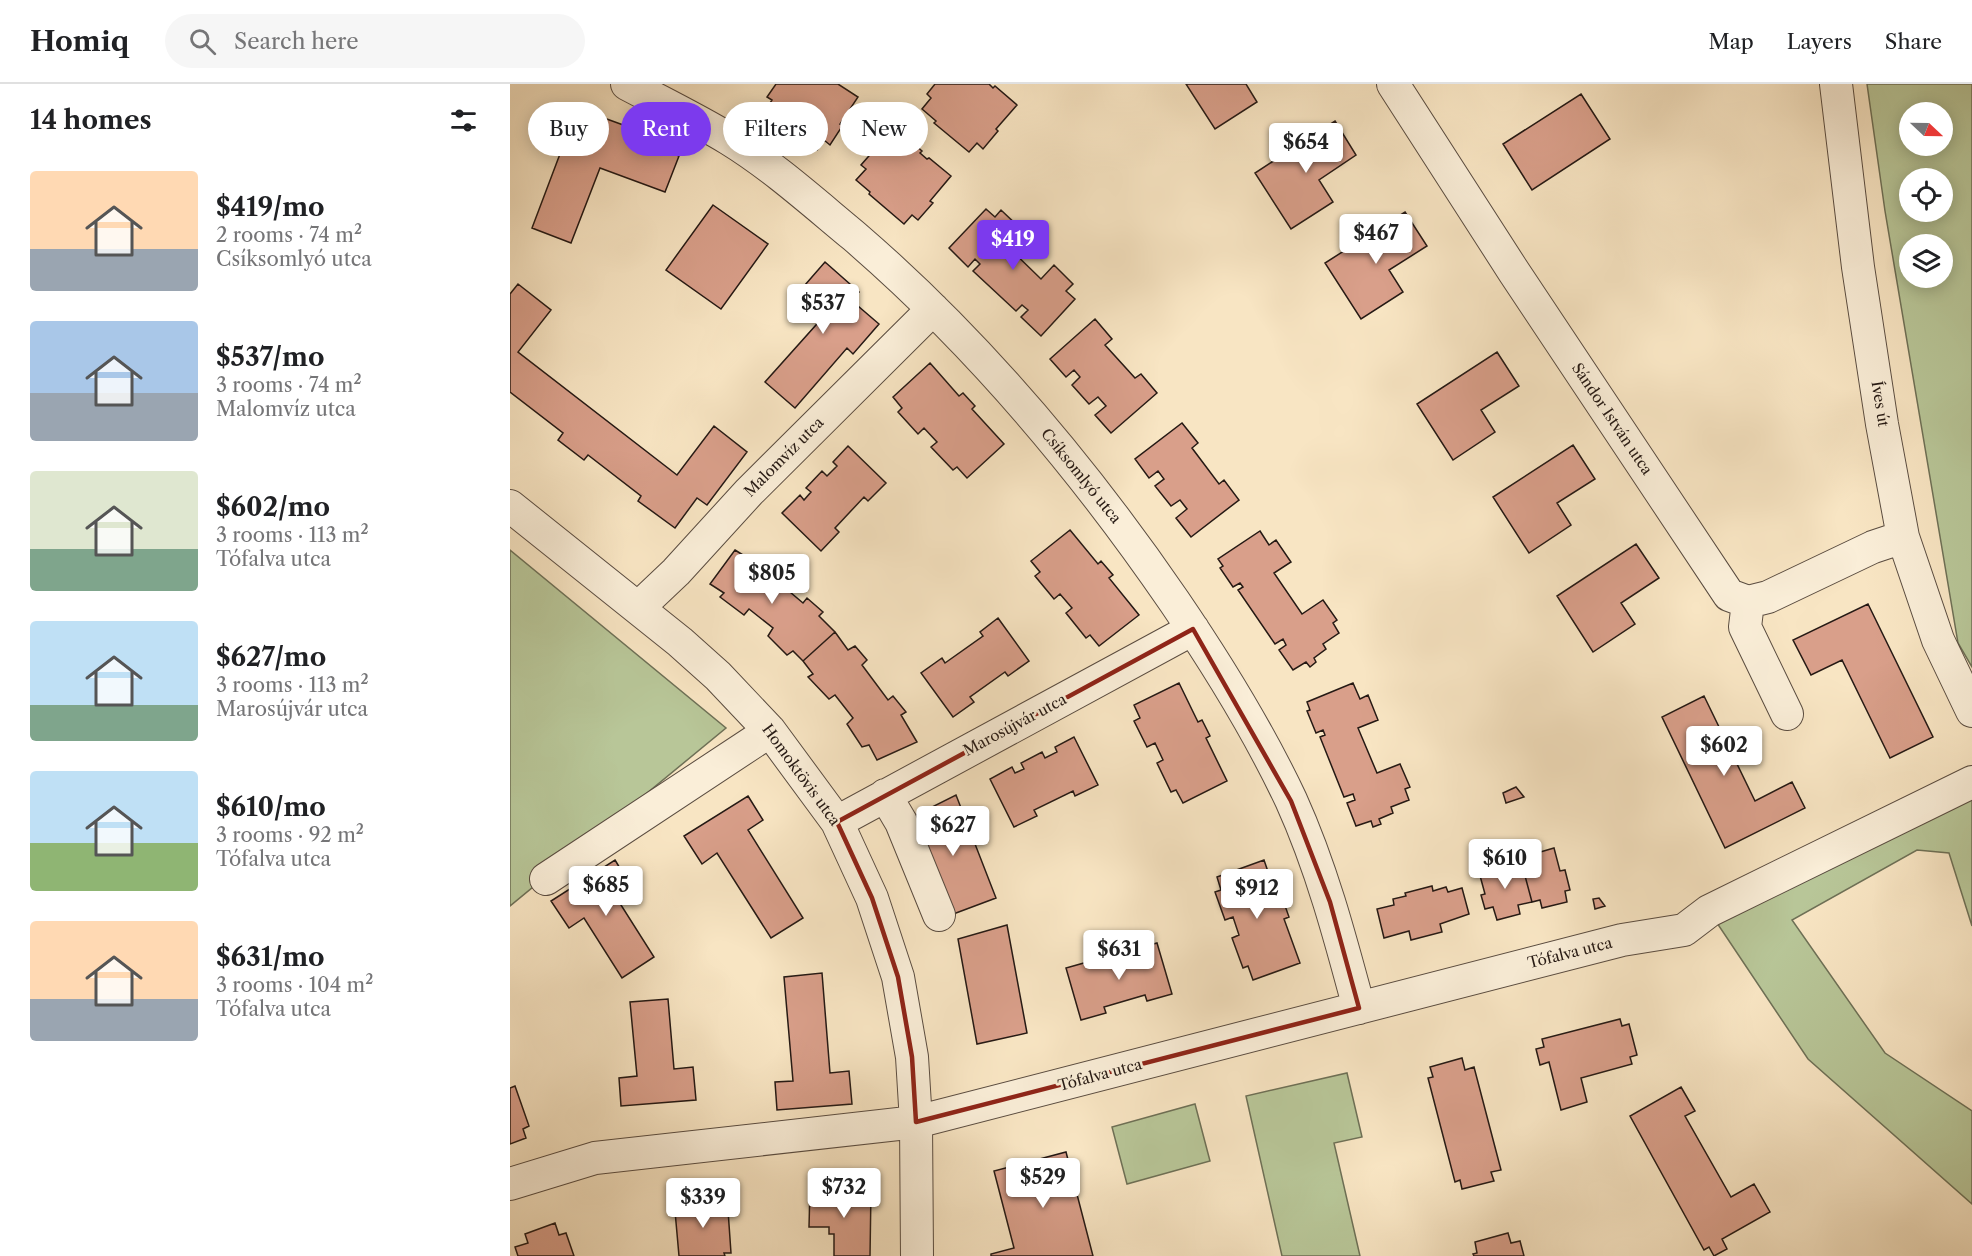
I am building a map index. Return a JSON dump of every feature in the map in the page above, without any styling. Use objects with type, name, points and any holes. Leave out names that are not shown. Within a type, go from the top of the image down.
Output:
[{"type":"street","name":"Csíksomlyó utca","points":[[627,84],[741,147],[842,226],[933,309],[1007,387],[1071,460],[1125,531],[1193,629],[1250,721],[1291,801],[1330,902],[1359,1008]]},
{"type":"street","name":"Sándor István utca","points":[[1393,84],[1514,272],[1729,595],[1748,602]]},
{"type":"street","name":"Íves út","points":[[1836,84],[1860,279],[1882,424],[1903,537],[1938,640],[1972,711]]},
{"type":"street","name":"Malomvíz utca","points":[[638,608],[676,572],[749,492],[933,309]]},
{"type":"street","name":"Homoktövis utca","points":[[510,506],[638,608],[718,676],[770,731],[837,822],[872,898],[898,976],[912,1057],[916,1122],[917,1256]]},
{"type":"street","points":[[1787,714],[1745,627],[1748,602],[1768,597],[1873,547],[1903,537]]},
{"type":"street","name":"Marosújvár utca","points":[[837,822],[1193,629]]},
{"type":"street","points":[[546,879],[770,731]]},
{"type":"street","name":"Tófalva utca","points":[[510,1184],[595,1158],[916,1122],[1622,940],[1684,930],[1709,911],[1972,782]]},
{"type":"street","points":[[885,795],[901,822],[939,915]]},
{"type":"highlighted area","points":[[1193,629],[1291,801],[1330,902],[1359,1008],[916,1122],[912,1057],[898,977],[872,898],[837,822]]},
{"type":"green space","points":[[1867,84],[1972,84],[1972,667],[1958,643],[1885,211]]},
{"type":"green space","points":[[510,550],[726,728],[510,906]]},
{"type":"green space","points":[[1972,798],[1972,926],[1949,853],[1917,850],[1792,920],[1885,1053],[1972,1111],[1972,1204],[1808,1059],[1709,911]]},
{"type":"green space","points":[[1347,1073],[1362,1137],[1334,1143],[1360,1256],[1282,1256],[1246,1096]]},
{"type":"green space","points":[[1195,1104],[1210,1161],[1127,1184],[1112,1127]]},
{"type":"building","points":[[776,84],[838,84],[858,97],[855,102],[840,102],[840,130],[830,145],[828,143],[828,102],[771,102],[772,100],[767,97]]},
{"type":"building","points":[[935,84],[989,84],[993,88],[995,86],[1017,105],[996,129],[998,131],[983,149],[977,143],[969,152],[934,123],[936,121],[928,114],[928,102],[931,98],[927,94]]},
{"type":"building","points":[[1186,84],[1246,84],[1257,102],[1215,129]]},
{"type":"building","points":[[1581,94],[1610,139],[1532,190],[1503,144]]},
{"type":"building","points":[[609,120],[621,124],[621,156],[679,156],[665,192],[600,168],[571,243],[532,228],[559,156],[609,156]]},
{"type":"building","points":[[1335,121],[1356,155],[1319,180],[1333,202],[1291,229],[1255,173]]},
{"type":"building","points":[[869,156],[924,156],[951,176],[930,201],[933,203],[918,220],[912,215],[904,224],[856,180],[866,169],[861,165]]},
{"type":"building","points":[[713,205],[768,244],[721,309],[666,270]]},
{"type":"building","points":[[986,209],[995,217],[1001,210],[1021,229],[1006,245],[1041,279],[1054,265],[1073,284],[1066,291],[1075,299],[1041,336],[1021,317],[1028,310],[1022,305],[1016,311],[973,271],[980,264],[975,259],[968,267],[949,248]]},
{"type":"building","points":[[1405,212],[1427,246],[1389,270],[1403,292],[1361,319],[1325,263]]},
{"type":"building","points":[[825,262],[859,292],[851,300],[879,324],[853,354],[847,348],[795,408],[765,382],[824,316],[798,293]]},
{"type":"building","points":[[518,284],[551,310],[518,352],[677,475],[714,426],[747,452],[707,505],[697,498],[675,528],[638,501],[641,496],[588,455],[584,460],[558,440],[563,433],[510,392],[510,294]]},
{"type":"building","points":[[1095,319],[1112,339],[1105,345],[1135,378],[1141,374],[1157,393],[1111,433],[1095,415],[1106,406],[1098,397],[1089,404],[1072,385],[1080,377],[1074,370],[1066,377],[1050,359]]},
{"type":"building","points":[[1497,352],[1519,386],[1481,410],[1495,432],[1453,460],[1417,404]]},
{"type":"building","points":[[930,363],[959,396],[963,393],[975,406],[972,409],[1004,444],[967,478],[957,467],[953,470],[931,447],[937,442],[924,428],[918,434],[898,412],[902,408],[893,397]]},
{"type":"building","points":[[1182,423],[1198,443],[1192,448],[1219,484],[1224,480],[1239,500],[1191,537],[1176,518],[1187,509],[1180,500],[1171,506],[1155,486],[1164,479],[1158,471],[1149,478],[1135,459]]},
{"type":"building","points":[[1573,445],[1595,479],[1557,503],[1571,525],[1529,553],[1493,497]]},
{"type":"building","points":[[848,446],[886,483],[868,501],[864,497],[835,528],[839,532],[821,551],[782,513],[800,495],[804,500],[811,492],[806,488],[822,471],[827,476],[837,466],[833,462]]},
{"type":"building","points":[[1070,530],[1098,564],[1101,561],[1113,575],[1109,578],[1139,615],[1099,646],[1090,635],[1086,638],[1066,613],[1072,608],[1060,594],[1054,599],[1035,576],[1040,572],[1031,561]]},
{"type":"building","points":[[1260,531],[1269,545],[1276,540],[1291,562],[1274,573],[1302,614],[1323,600],[1337,620],[1333,623],[1339,633],[1323,644],[1326,649],[1314,658],[1316,662],[1310,667],[1306,662],[1293,670],[1279,650],[1286,645],[1283,639],[1275,644],[1238,590],[1243,587],[1240,583],[1233,587],[1220,568],[1223,566],[1218,559]]},
{"type":"building","points":[[1636,544],[1659,578],[1621,603],[1635,624],[1593,652],[1557,596]]},
{"type":"building","points":[[735,550],[754,562],[759,557],[774,569],[770,575],[803,603],[807,598],[823,612],[819,616],[835,632],[803,661],[793,651],[787,655],[768,636],[773,628],[749,609],[744,615],[720,597],[724,593],[710,584]]},
{"type":"building","points":[[1868,604],[1933,737],[1890,758],[1842,660],[1811,675],[1793,640]]},
{"type":"building","points":[[998,618],[1029,661],[1008,676],[1005,672],[970,697],[974,702],[953,717],[921,673],[942,658],[945,663],[983,636],[980,632]]},
{"type":"building","points":[[835,632],[848,650],[855,646],[867,660],[862,665],[888,700],[893,696],[906,712],[901,715],[917,742],[877,760],[869,745],[862,747],[847,724],[853,718],[835,695],[829,699],[808,677],[813,674],[803,661]]},
{"type":"building","points":[[1179,683],[1198,722],[1202,720],[1210,736],[1206,738],[1227,781],[1183,803],[1176,790],[1171,792],[1157,763],[1163,760],[1155,743],[1147,747],[1134,721],[1140,718],[1134,705]]},
{"type":"building","points":[[1353,683],[1360,699],[1368,695],[1378,720],[1358,728],[1377,773],[1400,764],[1410,787],[1405,789],[1409,800],[1391,807],[1393,813],[1379,819],[1381,824],[1373,827],[1371,821],[1356,826],[1347,803],[1355,800],[1353,794],[1344,797],[1320,737],[1325,735],[1323,730],[1316,733],[1307,711],[1310,710],[1307,702]]},
{"type":"building","points":[[1704,696],[1755,801],[1792,782],[1805,808],[1725,848],[1662,717]]},
{"type":"building","points":[[1074,737],[1098,785],[1075,796],[1073,791],[1034,810],[1037,816],[1014,827],[990,779],[1012,767],[1015,773],[1024,769],[1021,763],[1042,752],[1045,758],[1057,752],[1055,747]]},
{"type":"building","points":[[1516,787],[1524,797],[1506,803],[1503,793]]},
{"type":"building","points":[[956,795],[996,898],[948,916],[910,818]]},
{"type":"building","points":[[748,796],[763,820],[748,830],[803,918],[771,938],[717,853],[702,864],[684,836]]},
{"type":"building","points":[[1554,848],[1560,871],[1565,870],[1570,890],[1565,891],[1567,902],[1542,908],[1540,900],[1532,902],[1521,861],[1531,858],[1530,855]]},
{"type":"building","points":[[615,860],[630,885],[614,894],[654,957],[622,978],[584,918],[569,928],[551,901]]},
{"type":"building","points":[[1264,860],[1278,901],[1283,900],[1289,917],[1284,919],[1300,963],[1253,980],[1248,966],[1243,968],[1232,938],[1239,935],[1233,917],[1225,920],[1215,892],[1221,890],[1217,877]]},
{"type":"building","points":[[1521,861],[1532,902],[1518,905],[1520,914],[1497,920],[1493,907],[1485,909],[1481,895],[1485,894],[1479,872]]},
{"type":"building","points":[[1432,886],[1433,891],[1446,887],[1448,892],[1462,888],[1469,914],[1440,924],[1442,932],[1411,940],[1409,931],[1384,938],[1377,909],[1394,905],[1393,899],[1406,896],[1405,893]]},
{"type":"building","points":[[1599,898],[1605,906],[1595,909],[1593,899]]},
{"type":"building","points":[[1007,925],[1027,1033],[977,1044],[958,939]]},
{"type":"building","points":[[1157,943],[1172,994],[1147,1001],[1145,995],[1104,1007],[1106,1013],[1081,1020],[1066,968],[1091,961],[1093,967],[1138,955],[1136,949]]},
{"type":"building","points":[[822,973],[830,1073],[849,1071],[852,1104],[777,1110],[775,1082],[793,1081],[784,977]]},
{"type":"building","points":[[668,999],[674,1069],[693,1067],[696,1100],[621,1106],[619,1078],[637,1076],[630,1002]]},
{"type":"building","points":[[1620,1019],[1622,1026],[1629,1024],[1637,1055],[1630,1057],[1632,1064],[1581,1078],[1587,1102],[1561,1110],[1549,1062],[1540,1065],[1536,1049],[1544,1047],[1542,1039]]},
{"type":"building","points":[[1462,1058],[1465,1070],[1474,1067],[1501,1170],[1491,1172],[1494,1181],[1462,1189],[1460,1180],[1455,1182],[1428,1078],[1433,1077],[1430,1067]]},
{"type":"building","points":[[515,1086],[529,1126],[523,1129],[526,1138],[510,1144],[510,1088]]},
{"type":"building","points":[[1681,1087],[1695,1111],[1685,1116],[1731,1197],[1754,1184],[1770,1212],[1722,1239],[1727,1249],[1714,1256],[1709,1247],[1704,1250],[1630,1116]]},
{"type":"building","points":[[1066,1152],[1093,1256],[991,1256],[991,1254],[1014,1248],[994,1171]]},
{"type":"building","points":[[810,1189],[871,1190],[870,1256],[834,1256],[834,1234],[829,1234],[829,1227],[809,1227]]},
{"type":"building","points":[[719,1198],[721,1211],[728,1210],[731,1253],[724,1253],[725,1256],[679,1256],[675,1211],[689,1210],[688,1201]]},
{"type":"building","points":[[555,1223],[559,1235],[566,1233],[574,1256],[518,1256],[515,1247],[528,1243],[525,1234]]},
{"type":"building","points":[[1508,1233],[1511,1243],[1520,1241],[1524,1256],[1474,1256],[1473,1254],[1477,1253],[1475,1242]]}]
